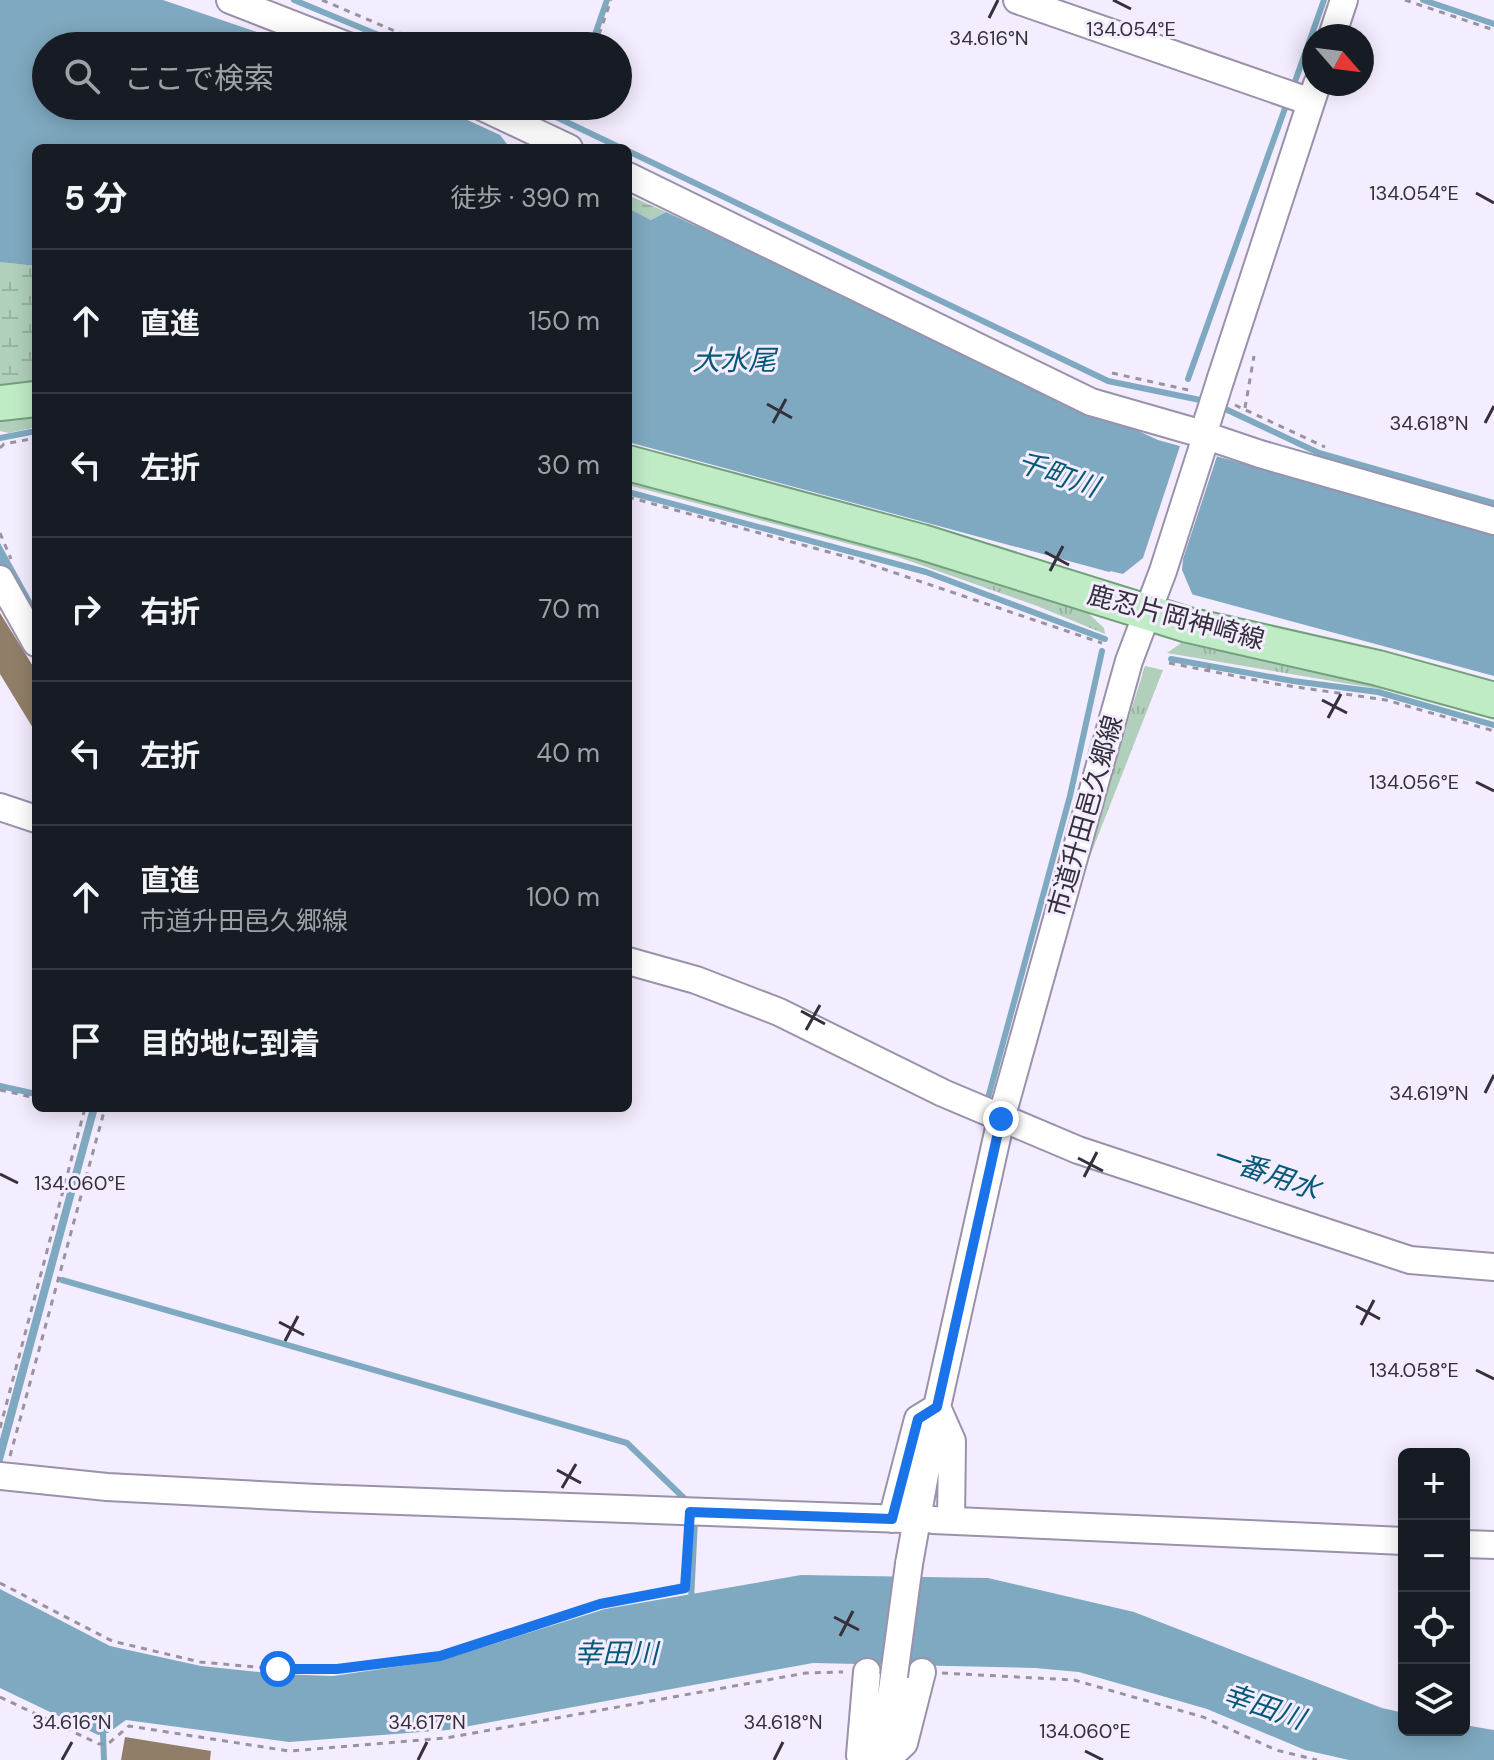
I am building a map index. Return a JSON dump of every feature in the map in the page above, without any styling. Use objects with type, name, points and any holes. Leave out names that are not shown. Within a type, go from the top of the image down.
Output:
[{"type":"main road","points":[[0,403],[32,399]]},
{"type":"main road","name":"鹿忍片岡神崎線","points":[[632,464],[1151,603],[1494,700]]},
{"type":"street","points":[[230,0],[312,32]]},
{"type":"street","points":[[1017,0],[1302,94]]},
{"type":"street","points":[[1336,24],[1344,0]]},
{"type":"street","name":"市道升田邑久郷線","points":[[884,1760],[909,1564],[937,1407],[1001,1119],[1129,661],[1151,603],[1205,433],[1302,94]]},
{"type":"street","points":[[510,120],[561,144]]},
{"type":"street","points":[[632,178],[1091,402],[1205,433],[1260,454],[1494,521]]},
{"type":"street","points":[[8,563],[32,632]]},
{"type":"street","points":[[0,807],[32,818]]},
{"type":"street","points":[[632,962],[696,980],[779,1012],[1001,1119],[1078,1150],[1410,1260],[1494,1267]]},
{"type":"street","points":[[2,1477],[107,1487],[317,1498],[898,1519],[918,1419],[937,1407],[952,1441],[942,1520],[1398,1541]]},
{"type":"street","points":[[1470,1544],[1494,1545]]},
{"type":"street","points":[[867,1672],[860,1755],[870,1760]]},
{"type":"street","points":[[884,1760],[904,1743],[922,1672]]},
{"type":"path","points":[[322,0],[397,32]]},
{"type":"path","points":[[600,32],[611,0]]},
{"type":"path","points":[[1405,0],[1494,30]]},
{"type":"path","points":[[0,448],[4,444],[32,439]]},
{"type":"path","points":[[632,498],[854,557],[952,588],[1102,643]]},
{"type":"path","points":[[0,533],[8,563]]},
{"type":"path","points":[[1169,663],[1209,666],[1276,683],[1386,700],[1494,731]]},
{"type":"path","points":[[1276,683],[1277,676]]},
{"type":"path","points":[[0,1090],[32,1097]]},
{"type":"path","points":[[0,1428],[83,1112]]},
{"type":"path","points":[[2,1477],[104,1112]]},
{"type":"path","points":[[0,1583],[112,1641],[200,1662],[278,1669],[337,1669],[440,1656],[600,1604],[685,1588],[690,1512]]},
{"type":"path","points":[[0,1697],[99,1744],[109,1743],[129,1726],[289,1751],[446,1738],[806,1673],[867,1672]]},
{"type":"path","points":[[922,1672],[1074,1680],[1203,1717],[1276,1750],[1317,1760]]},
{"type":"green space","points":[[632,197],[666,212],[651,220],[632,210]]},
{"type":"green space","points":[[0,262],[32,266],[32,386],[0,390]]},
{"type":"green space","points":[[32,410],[32,428],[9,433],[0,431],[0,413]]},
{"type":"green space","points":[[632,475],[899,547],[1087,612],[1104,628],[1105,634],[1037,606],[898,557],[632,486]]},
{"type":"green space","points":[[1181,643],[1494,711],[1494,720],[1385,690],[1167,653]]},
{"type":"green space","points":[[1145,666],[1163,670],[1083,874],[1080,873]]},
{"type":"water","points":[[0,0],[163,0],[257,32],[32,32],[32,120],[467,120],[500,135],[507,144],[32,144],[32,266],[0,262]]},
{"type":"water","name":"大水尾","points":[[632,210],[651,220],[666,212],[1158,440],[1494,533],[1494,676],[632,443]]},
{"type":"water","points":[[0,543],[32,601],[32,624],[0,567]]},
{"type":"water","points":[[89,1112],[97,1112],[0,1471],[0,1439]]},
{"type":"water","name":"幸田川","points":[[801,1575],[988,1578],[1134,1612],[1398,1712],[1398,1736],[1470,1736],[1470,1726],[1494,1730],[1494,1760],[1349,1760],[1305,1750],[1207,1709],[1079,1672],[1035,1668],[813,1663],[448,1730],[289,1742],[126,1720],[108,1733],[98,1735],[0,1688],[0,1589],[110,1646],[201,1666],[333,1676],[442,1660],[605,1609]]},
{"type":"pier","points":[[1181,443],[1218,453],[1183,559],[1182,570],[1194,598],[1109,575],[1110,571],[1123,574],[1143,558]]},
{"type":"building","points":[[0,613],[32,665],[32,726],[0,674]]},
{"type":"building","points":[[125,1737],[211,1751],[210,1760],[121,1760]]},
{"type":"waterway","points":[[294,0],[371,32]]},
{"type":"waterway","points":[[596,32],[607,0]]},
{"type":"waterway","points":[[1292,90],[1324,0]]},
{"type":"waterway","points":[[1423,0],[1494,24]]},
{"type":"waterway","points":[[1188,379],[1288,100]]},
{"type":"waterway","points":[[562,120],[613,144]]},
{"type":"waterway","points":[[632,153],[1108,381],[1205,401]]},
{"type":"waterway","points":[[1219,406],[1319,453],[1494,503]]},
{"type":"waterway","points":[[0,438],[32,432]]},
{"type":"waterway","points":[[632,493],[926,572],[1105,639]]},
{"type":"waterway","points":[[988,1098],[1070,796],[1102,651]]},
{"type":"waterway","points":[[1171,659],[1293,681],[1378,692],[1494,725]]},
{"type":"waterway","points":[[0,1086],[32,1093]]},
{"type":"waterway","points":[[62,1280],[627,1443],[688,1502]]},
{"type":"waterway","points":[[691,1601],[695,1520]]},
{"type":"waterway","points":[[103,1734],[104,1760]]},
{"type":"route","points":[[278,1669],[337,1669],[440,1656],[600,1604],[685,1588],[690,1512],[892,1519],[918,1419],[937,1407],[1001,1119]]},
{"type":"water label","name":"千町川","points":[[1058,474]]},
{"type":"water label","name":"一番用水","points":[[1266,1172]]}]
